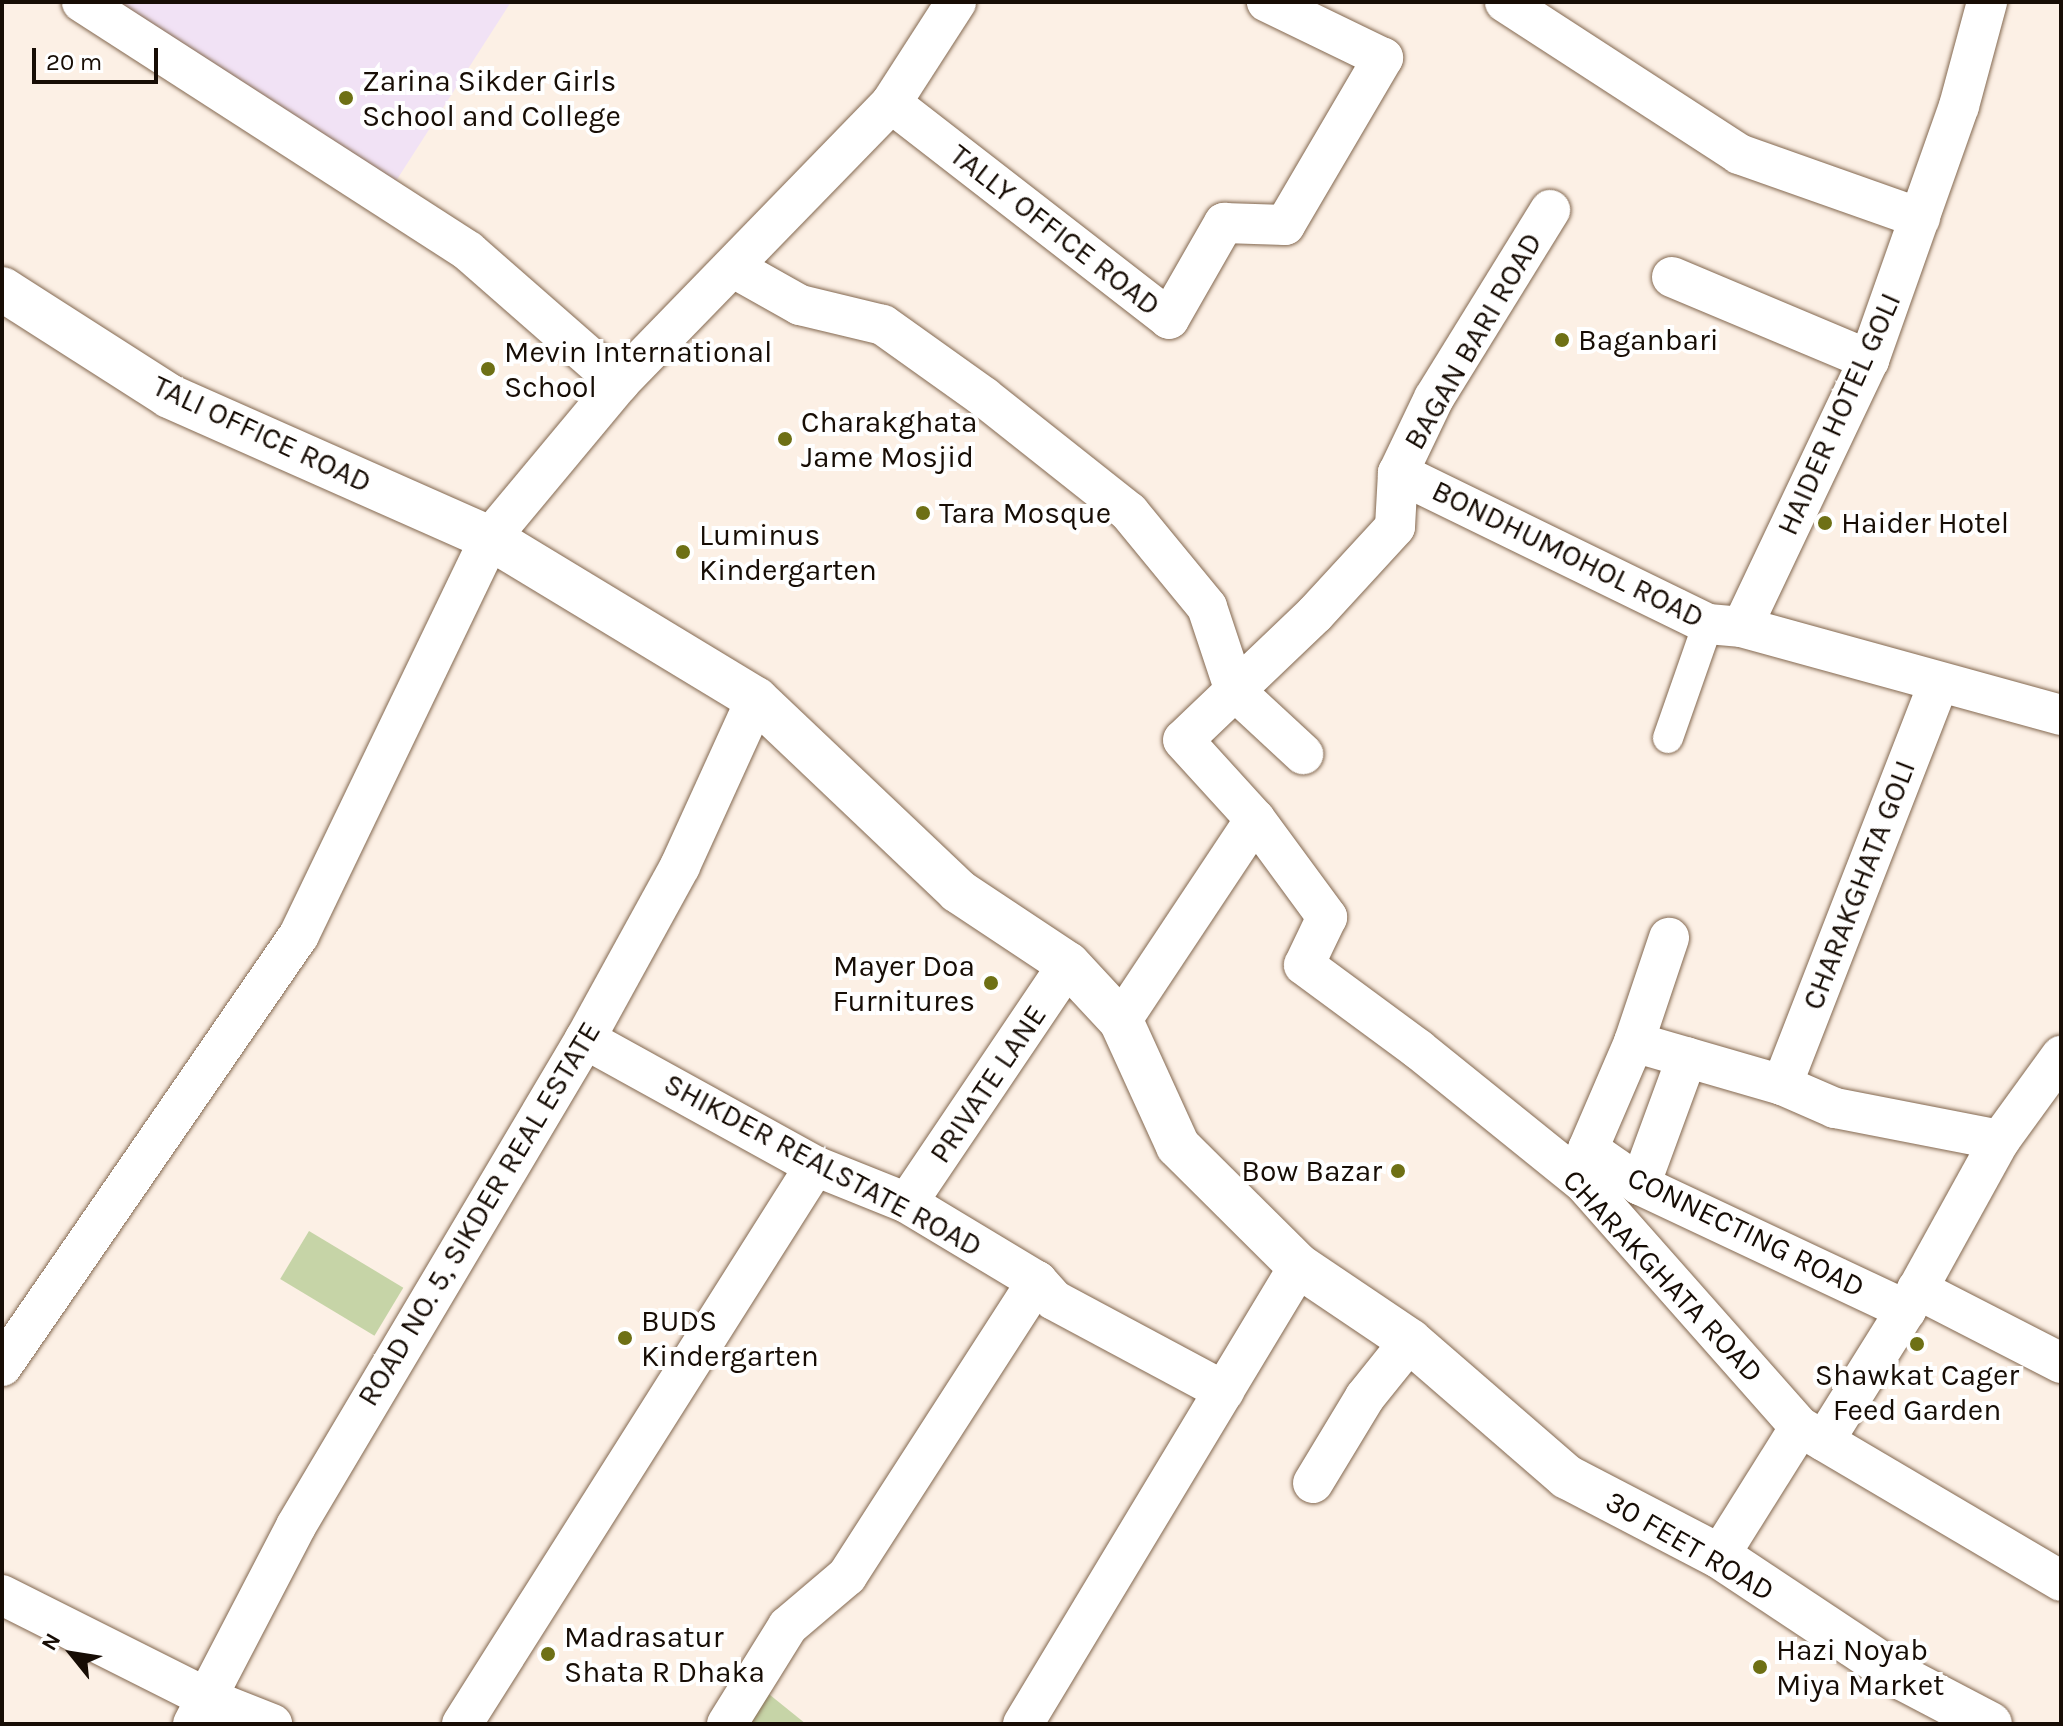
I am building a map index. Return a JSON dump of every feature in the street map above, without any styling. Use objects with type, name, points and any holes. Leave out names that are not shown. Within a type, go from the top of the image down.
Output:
[{"type":"street","points":[[82,2],[468,251],[619,383]]},
{"type":"street","points":[[2,1366],[299,935],[490,538],[619,383],[891,103],[956,2]]},
{"type":"street","name":"TALLY OFFICE ROAD","points":[[891,103],[1169,319],[1224,223],[1285,225],[1383,58],[1267,2]]},
{"type":"street","points":[[1505,2],[1739,154],[1920,218]]},
{"type":"street","name":"HAIDER HOTEL GOLI","points":[[1725,626],[1869,360],[1959,106],[1987,2]]},
{"type":"street","name":"BAGAN BARI ROAD","points":[[1398,473],[1434,398],[1550,210]]},
{"type":"street","points":[[734,268],[800,305],[883,325],[984,397],[1129,512],[1207,607],[1235,691],[1303,754]]},
{"type":"street","points":[[1672,277],[1869,360]]},
{"type":"street","name":"TALI OFFICE ROAD","points":[[2,289],[169,396],[490,538],[756,699],[958,891],[1068,964]]},
{"type":"street","name":"BONDHUMOHOL ROAD","points":[[1255,819],[1183,740],[1395,527],[1398,473],[1725,626],[1938,685],[2061,715]]},
{"type":"street","points":[[1668,738],[1725,626]]},
{"type":"street","name":"CHARAKGHATA GOLI","points":[[1765,1080],[1938,685]]},
{"type":"street","name":"ROAD NO. 5, SIKDER REAL ESTATE","points":[[201,1711],[296,1526],[585,1039],[680,866],[756,699]]},
{"type":"street","points":[[1121,1021],[1255,819]]},
{"type":"street","name":"CHARAKGHATA ROAD","points":[[1255,819],[1327,917],[1304,965],[1586,1166],[1812,1434],[2061,1581]]},
{"type":"street","points":[[1586,1166],[1634,1042],[1669,938]]},
{"type":"street","name":"30 FEET ROAD","points":[[1068,964],[1121,1021],[1178,1146],[1299,1266],[1410,1341],[1567,1477],[1719,1556],[1904,1679],[1990,1724]]},
{"type":"street","name":"PRIVATE LANE","points":[[907,1203],[1068,964]]},
{"type":"street","name":"SHIKDER REALSTATE ROAD","points":[[585,1039],[815,1166],[907,1203],[1037,1281],[1054,1300],[1224,1391]]},
{"type":"street","points":[[1634,1042],[1765,1080],[1835,1108],[2000,1140]]},
{"type":"street","points":[[1719,1556],[1912,1300],[2000,1140],[2061,1056]]},
{"type":"street","points":[[1640,1185],[1687,1057]]},
{"type":"street","points":[[462,1724],[815,1166]]},
{"type":"street","name":"CONNECTING ROAD","points":[[1586,1166],[1640,1185],[2061,1363]]},
{"type":"street","points":[[1023,1724],[1299,1266]]},
{"type":"street","points":[[727,1724],[788,1626],[847,1576],[1037,1281]]},
{"type":"street","points":[[1313,1483],[1365,1397],[1410,1341]]},
{"type":"street","points":[[2,1595],[201,1711],[272,1724]]},
{"type":"shaded area","name":"Zarina Sikder Girls School and College","points":[[97,2],[511,2],[387,195]]},
{"type":"green space","points":[[309,1231],[403,1288],[374,1336],[280,1279]]},
{"type":"green space","points":[[759,1686],[806,1724],[735,1724]]},
{"type":"place","name":"Zarina Sikder Girls School and College","points":[[346,98]]},
{"type":"place","name":"Baganbari","points":[[1562,340]]},
{"type":"place","name":"Mevin International School","points":[[488,369]]},
{"type":"place","name":"Charakghata Jame Mosjid","points":[[785,439]]},
{"type":"place","name":"Tara Mosque","points":[[923,513]]},
{"type":"place","name":"Haider Hotel","points":[[1825,523]]},
{"type":"place","name":"Luminus Kindergarten","points":[[683,552]]},
{"type":"place","name":"Mayer Doa Furnitures","points":[[991,983]]},
{"type":"place","name":"Bow Bazar","points":[[1398,1171]]},
{"type":"place","name":"BUDS Kindergarten","points":[[625,1338]]},
{"type":"place","name":"Shawkat Cager Feed Garden","points":[[1917,1344]]},
{"type":"place","name":"Madrasatur Shata R Dhaka","points":[[548,1654]]},
{"type":"place","name":"Hazi Noyab Miya Market","points":[[1760,1667]]}]
